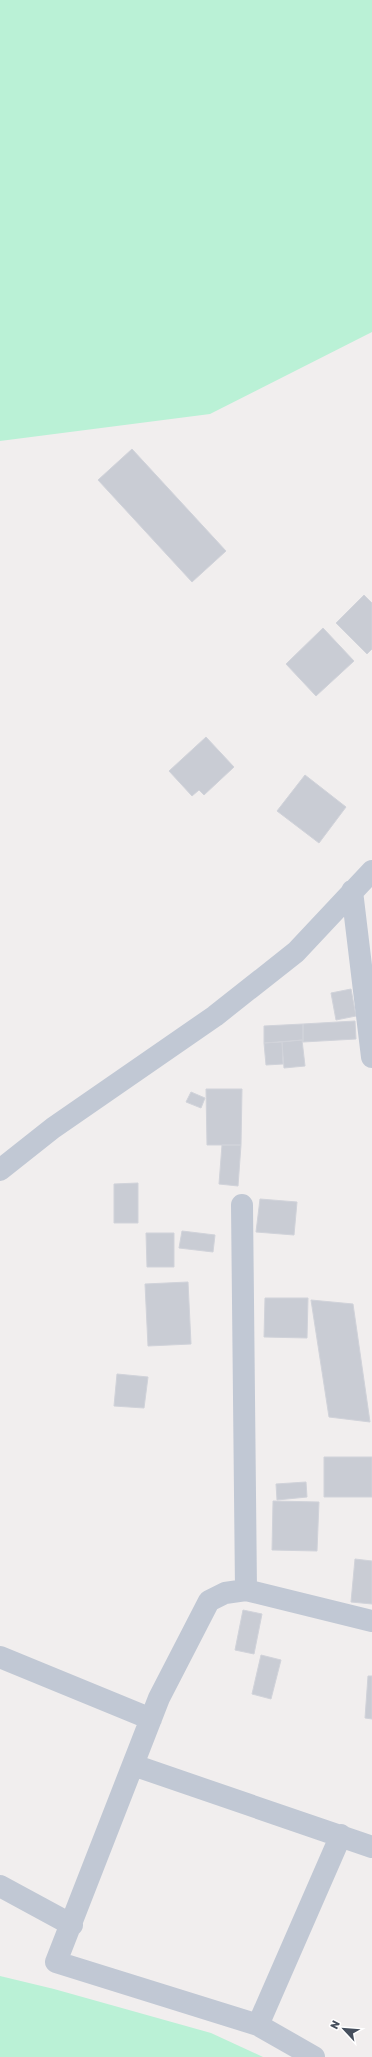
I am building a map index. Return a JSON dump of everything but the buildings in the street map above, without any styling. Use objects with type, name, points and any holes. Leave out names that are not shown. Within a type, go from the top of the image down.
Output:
[{"type":"street","points":[[0,1170],[53,1128],[215,1016],[296,952],[372,871]]},
{"type":"street","points":[[352,892],[371,1028],[372,1057]]},
{"type":"street","points":[[242,1205],[246,1590]]},
{"type":"street","points":[[314,2057],[258,2025],[56,1962],[72,1925],[159,1698],[209,1601],[225,1592],[246,1590],[372,1621]]},
{"type":"street","points":[[0,1656],[151,1719]]},
{"type":"street","points":[[133,1765],[341,1835],[372,1847]]},
{"type":"street","points":[[258,2025],[341,1835]]},
{"type":"street","points":[[0,1886],[72,1925]]},
{"type":"green space","points":[[0,0],[372,0],[372,332],[210,414],[0,441]]},
{"type":"green space","points":[[0,1976],[54,1989],[211,2033],[263,2057],[0,2057]]}]
